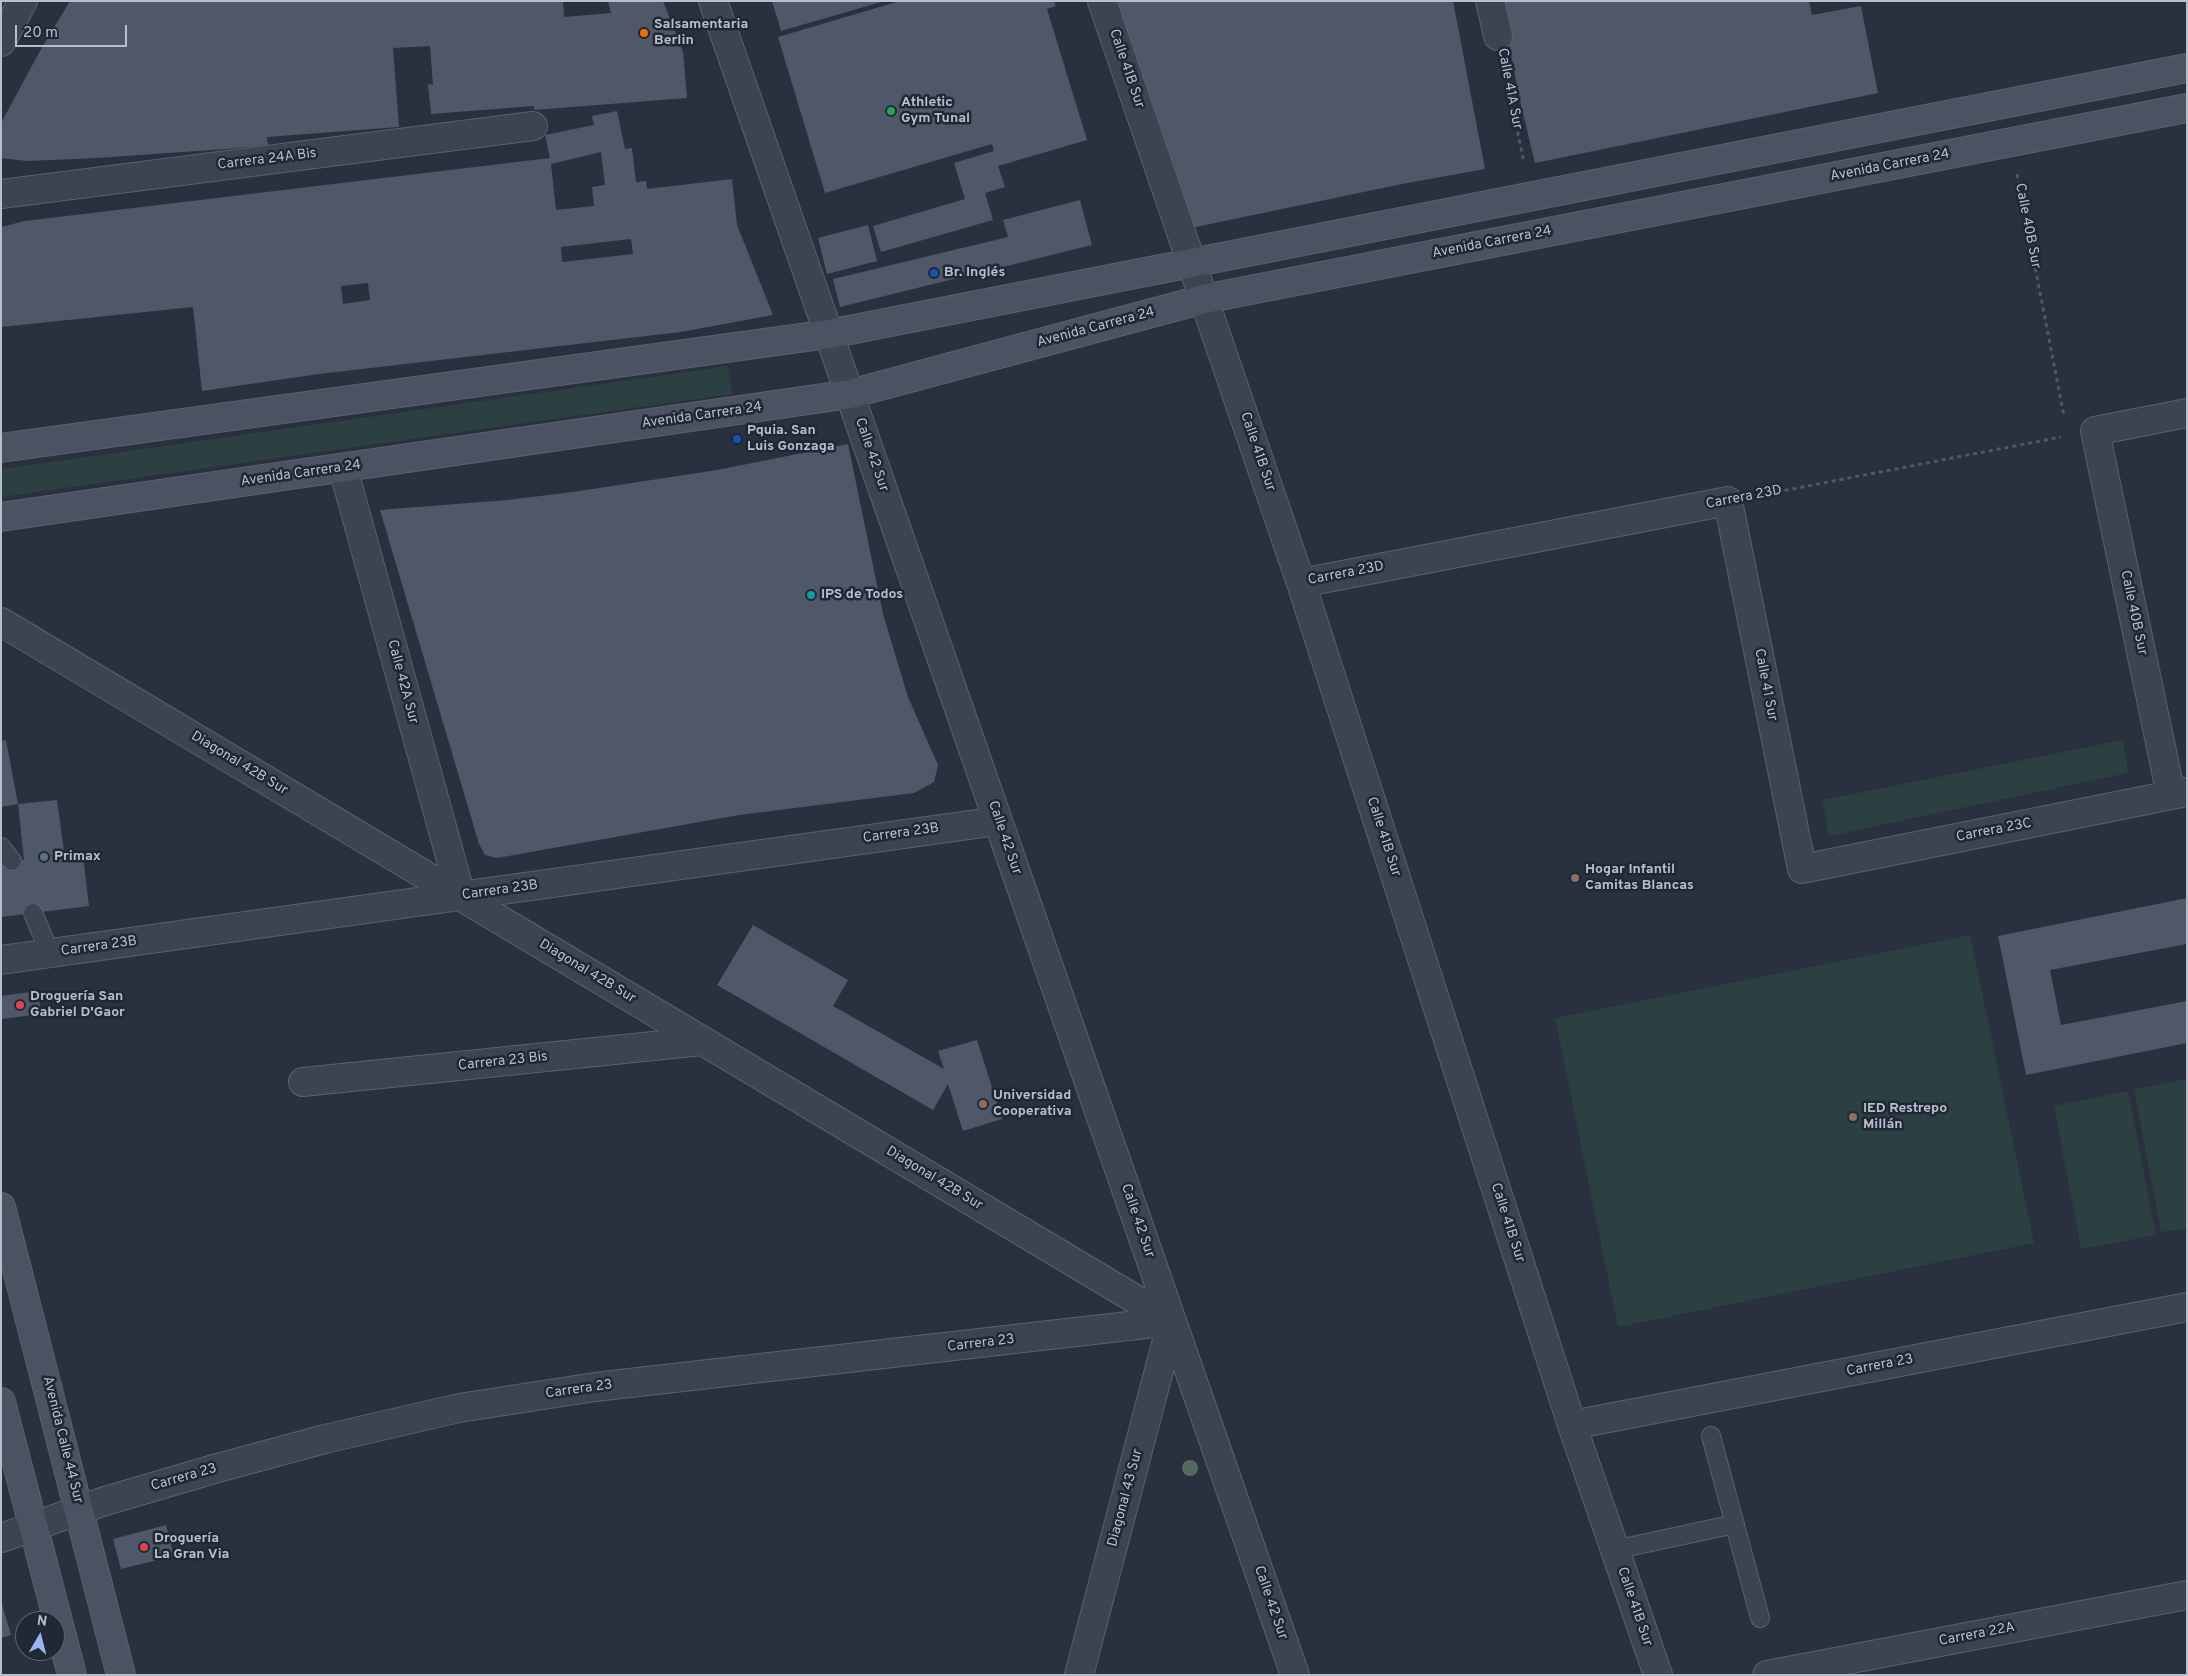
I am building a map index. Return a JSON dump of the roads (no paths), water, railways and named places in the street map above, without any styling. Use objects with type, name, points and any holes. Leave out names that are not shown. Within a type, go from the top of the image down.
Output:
[{"type":"main road","points":[[1,448],[829,334],[2187,68]]},
{"type":"main road","name":"Avenida Carrera 24","points":[[1,517],[850,394],[1204,299],[2187,108]]},
{"type":"main road","name":"Avenida Calle 44 Sur","points":[[1,1207],[121,1675]]},
{"type":"main road","points":[[1,1402],[72,1675]]},
{"type":"street","points":[[1,42],[23,1]]},
{"type":"street","name":"Calle 42 Sur","points":[[713,1],[1295,1675]]},
{"type":"street","name":"Calle 41B Sur","points":[[1102,1],[1301,583],[1572,1425],[1658,1675]]},
{"type":"street","name":"Calle 41A Sur","points":[[1490,1],[1498,36]]},
{"type":"street","name":"Carrera 24A Bis","points":[[1,194],[533,126]]},
{"type":"street","name":"Calle 40B Sur","points":[[2179,794],[2096,430],[2187,413]]},
{"type":"street","name":"Calle 42A Sur","points":[[343,468],[461,896]]},
{"type":"street","name":"Carrera 23D","points":[[1301,583],[1728,501]]},
{"type":"street","name":"Calle 41 Sur","points":[[1728,501],[1802,869]]},
{"type":"street","name":"Diagonal 42B Sur","points":[[1,622],[1172,1322]]},
{"type":"street","name":"Carrera 23C","points":[[1802,869],[2179,794]]},
{"type":"street","name":"Carrera 23B","points":[[1,960],[998,821]]},
{"type":"street","name":"Carrera 23 Bis","points":[[303,1082],[702,1041]]},
{"type":"street","name":"Carrera 23","points":[[1572,1425],[2187,1307]]},
{"type":"street","name":"Carrera 23","points":[[1,1538],[80,1510],[316,1441],[459,1408],[595,1387],[1172,1322]]},
{"type":"street","name":"Diagonal 43 Sur","points":[[1079,1675],[1172,1322]]},
{"type":"street","name":"Carrera 22A","points":[[1767,1675],[2187,1595]]},
{"type":"lane","points":[[1,847],[12,861]]},
{"type":"lane","points":[[33,913],[50,953]]},
{"type":"lane","points":[[1711,1436],[1760,1618]]},
{"type":"lane","points":[[1614,1550],[1735,1524]]},
{"type":"place","name":"Salsamentaria Berlin","points":[[644,33]]},
{"type":"place","name":"Athletic Gym Tunal","points":[[891,111]]},
{"type":"place","name":"Br. Inglés","points":[[934,273]]},
{"type":"place","name":"Pquia. San Luis Gonzaga","points":[[737,439]]},
{"type":"place","name":"IPS de Todos","points":[[811,595]]},
{"type":"place","name":"Primax","points":[[44,857]]},
{"type":"place","name":"Hogar Infantil Camitas Blancas","points":[[1575,878]]},
{"type":"place","name":"Droguería San Gabriel D'Gaor","points":[[20,1005]]},
{"type":"place","name":"Universidad Cooperativa","points":[[983,1104]]},
{"type":"place","name":"IED Restrepo Millán","points":[[1853,1117]]},
{"type":"place","name":"Droguería La Gran Via","points":[[144,1547]]}]
